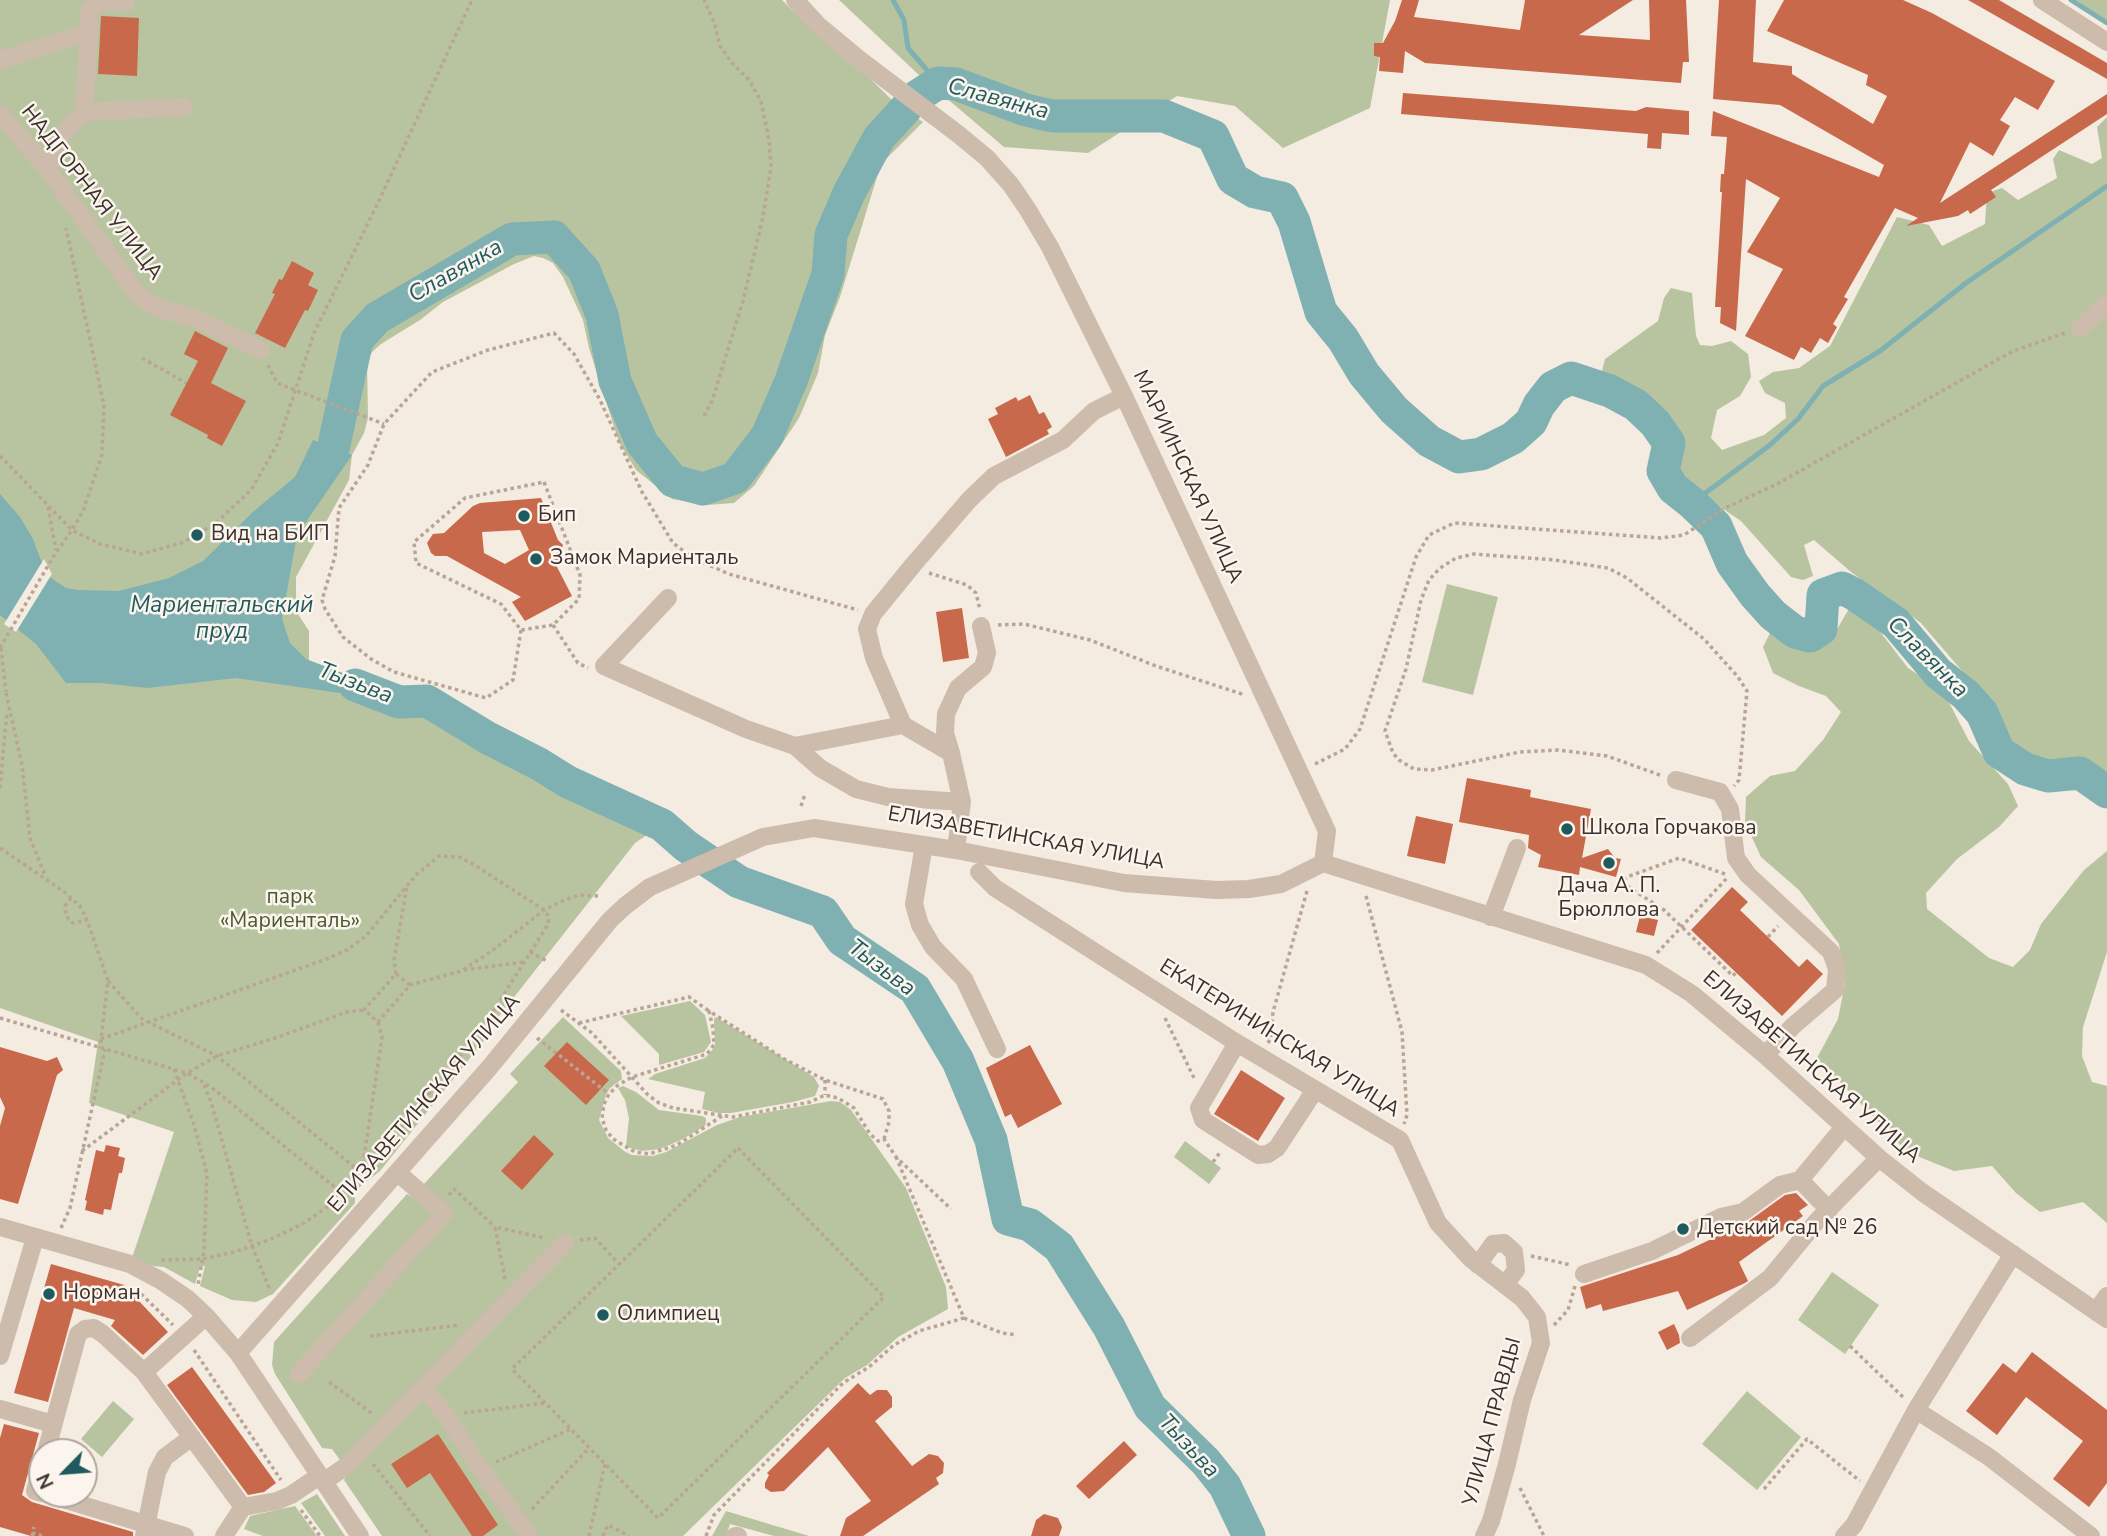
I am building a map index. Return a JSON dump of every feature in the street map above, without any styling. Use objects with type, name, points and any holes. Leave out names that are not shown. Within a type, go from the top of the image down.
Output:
[{"type":"street","name":"МАРИИНСКАЯ УЛИЦА","points":[[795,0],[819,26],[958,134],[1000,171],[1028,210],[1050,247],[1124,396],[1327,831],[1316,867]]},
{"type":"street","points":[[2042,0],[2107,42]]},
{"type":"street","points":[[48,170],[60,137],[84,112],[90,9],[97,2],[126,3]]},
{"type":"street","points":[[0,61],[89,32]]},
{"type":"street","points":[[84,112],[184,107]]},
{"type":"street","name":"НАДГОРНАЯ УЛИЦА","points":[[0,114],[48,170],[137,294],[158,308],[194,318],[261,350]]},
{"type":"street","points":[[2080,328],[2107,303]]},
{"type":"street","points":[[951,753],[903,725],[874,658],[867,629],[873,614],[969,500],[994,476],[1063,440],[1094,411],[1124,396]]},
{"type":"street","points":[[668,598],[604,666],[746,729],[794,746],[820,768],[856,789],[888,797],[962,802]]},
{"type":"street","points":[[956,850],[962,802],[945,733],[946,714],[958,688],[984,667],[987,653],[981,626]]},
{"type":"street","points":[[794,746],[903,725]]},
{"type":"street","points":[[1676,780],[1720,792],[1730,809],[1737,858],[1748,875],[1831,952],[1837,970],[1835,990],[1793,1026],[1765,1055]]},
{"type":"street","name":"ЕЛИЗАВЕТИНСКАЯ УЛИЦА","points":[[238,1353],[489,1068],[610,920],[635,897],[650,887],[763,837],[814,828],[956,850],[1124,883],[1216,891],[1281,884],[1316,867],[1646,965],[1692,993],[1879,1158],[1933,1200],[2013,1254],[2104,1308]]},
{"type":"street","points":[[924,845],[914,904],[920,925],[933,947],[964,979],[997,1049]]},
{"type":"street","points":[[1491,917],[1517,848]]},
{"type":"street","name":"ЕКАТЕРИНИНСКАЯ УЛИЦА","points":[[979,873],[995,888],[1237,1043],[1400,1140],[1438,1223],[1469,1258],[1522,1298],[1538,1323]]},
{"type":"street","points":[[1237,1043],[1199,1108],[1203,1120],[1258,1154],[1268,1154],[1277,1148],[1315,1090]]},
{"type":"street","points":[[1587,1273],[1652,1251],[1721,1217],[1742,1212],[1780,1185],[1800,1180],[1844,1127]]},
{"type":"street","points":[[1690,1338],[1770,1278],[1879,1158]]},
{"type":"street","points":[[299,1374],[444,1213],[398,1173]]},
{"type":"street","points":[[1800,1180],[1829,1210]]},
{"type":"street","points":[[0,1227],[130,1264],[160,1280],[200,1310],[238,1353],[360,1536]]},
{"type":"street","points":[[0,1356],[8,1301],[35,1238]]},
{"type":"street","points":[[243,1507],[260,1506],[291,1495],[345,1467],[565,1243]]},
{"type":"street","points":[[1478,1265],[1493,1244],[1504,1243],[1514,1252],[1516,1270],[1506,1285]]},
{"type":"street","points":[[1844,1536],[1854,1525],[1916,1410],[2013,1254]]},
{"type":"street","points":[[144,1372],[184,1336],[200,1310]]},
{"type":"street","name":"УЛИЦА ПРАВДЫ","points":[[1484,1536],[1491,1521],[1522,1400],[1541,1343],[1538,1323]]},
{"type":"street","points":[[50,1438],[78,1334],[85,1329],[94,1328],[144,1372],[243,1507]]},
{"type":"street","points":[[423,1388],[446,1415],[524,1530]]},
{"type":"street","points":[[0,1409],[53,1424]]},
{"type":"street","points":[[1916,1410],[1989,1457],[2091,1536]]},
{"type":"street","points":[[145,1530],[157,1472],[164,1457],[192,1437]]},
{"type":"street","points":[[224,1536],[243,1507]]},
{"type":"street","points":[[85,1508],[145,1530],[185,1536]]},
{"type":"path","points":[[0,456],[72,530],[100,544],[142,554],[184,542],[217,522],[251,490],[278,443],[314,333],[472,0]]},
{"type":"path","points":[[704,0],[714,22],[720,46],[755,89],[761,101],[771,167],[763,217],[743,301],[712,401],[704,416]]},
{"type":"path","points":[[0,789],[8,722],[0,647],[52,556],[72,530],[92,487],[102,455],[104,405],[65,221]]},
{"type":"path","points":[[1299,772],[1345,749],[1360,729],[1416,557],[1429,535],[1454,523],[1661,538],[1684,535],[1725,508],[1777,484],[2013,351],[2080,328]]},
{"type":"path","points":[[521,630],[553,625],[579,599],[580,575],[544,482],[465,498],[414,542],[416,563],[501,604],[521,630],[513,680],[486,698],[394,672],[371,659],[343,637],[324,609],[322,600],[335,556],[339,508],[368,465],[384,424],[432,372],[488,350],[554,333],[574,354],[642,492],[673,543],[693,558],[729,574],[873,614]]},
{"type":"path","points":[[261,350],[277,383],[384,424]]},
{"type":"path","points":[[142,358],[186,383]]},
{"type":"path","points":[[48,505],[56,550]]},
{"type":"path","points":[[1676,780],[1607,756],[1558,750],[1520,752],[1432,770],[1415,769],[1399,760],[1393,753],[1384,731],[1406,669],[1421,600],[1429,580],[1440,568],[1456,558],[1475,554],[1555,560],[1608,569],[1627,578],[1704,639],[1747,691],[1739,780],[1731,789],[1720,792]]},
{"type":"path","points":[[910,569],[967,585],[976,593],[980,604],[981,626],[1024,624],[1090,640],[1156,666],[1266,702]]},
{"type":"path","points":[[553,625],[578,663]]},
{"type":"path","points":[[6,693],[25,784],[30,838],[45,877]]},
{"type":"path","points":[[801,806],[806,794]]},
{"type":"path","points":[[0,848],[45,877],[80,906],[108,981],[128,1006],[148,1024],[217,1056],[362,1173]]},
{"type":"path","points":[[101,1039],[348,950],[366,936],[407,883],[431,860],[446,856],[459,857],[487,872],[548,913],[549,921],[487,1021],[362,1173],[342,1193],[304,1223],[252,1246],[203,1259],[160,1259]]},
{"type":"path","points":[[1646,965],[1681,927],[1730,875],[1679,858],[1627,877],[1621,883],[1664,910],[1681,927],[1733,976],[1736,972]]},
{"type":"path","points":[[1261,1057],[1271,1038],[1273,1012],[1316,867]]},
{"type":"path","points":[[407,883],[394,960],[396,974],[410,985]]},
{"type":"path","points":[[461,971],[492,951],[544,910],[579,895],[598,896]]},
{"type":"path","points":[[1379,899],[1366,896],[1402,1032],[1407,1115],[1400,1140]]},
{"type":"path","points":[[71,898],[65,906],[66,916],[73,923],[87,920]]},
{"type":"path","points":[[530,952],[547,961]]},
{"type":"path","points":[[378,1022],[410,985],[488,965],[524,962]]},
{"type":"path","points":[[82,1151],[187,1073],[217,1056],[347,1013],[364,1010],[396,974]]},
{"type":"path","points":[[100,1048],[108,981]]},
{"type":"path","points":[[1150,987],[1203,1098]]},
{"type":"path","points":[[579,1023],[689,997],[786,1060],[825,1080],[883,1099],[889,1111],[884,1139]]},
{"type":"path","points":[[362,1173],[382,1037],[378,1022],[364,1010]]},
{"type":"path","points":[[561,1010],[592,1033],[659,1103],[682,1110],[733,1116],[810,1102],[825,1095],[838,1098],[854,1108],[870,1134],[878,1141],[884,1139]]},
{"type":"path","points":[[709,1011],[714,1045],[707,1054],[632,1077],[618,1085],[604,1104],[602,1118],[606,1130],[624,1147],[649,1154],[677,1145],[722,1116]]},
{"type":"path","points":[[0,1017],[187,1073],[203,1082],[342,1193]]},
{"type":"path","points":[[537,1038],[609,1094]]},
{"type":"path","points":[[60,1230],[70,1208],[105,1049]]},
{"type":"path","points":[[174,1069],[194,1125],[207,1174],[200,1310]]},
{"type":"path","points":[[825,1080],[825,1095]]},
{"type":"path","points":[[203,1082],[252,1246],[277,1308]]},
{"type":"path","points":[[884,1139],[896,1157],[964,1318]]},
{"type":"path","points":[[738,1148],[884,1297],[658,1518],[512,1369],[619,1264],[738,1148]]},
{"type":"path","points":[[896,1157],[951,1209]]},
{"type":"path","points":[[438,1208],[454,1189],[495,1227],[565,1243],[595,1238],[619,1264]]},
{"type":"path","points":[[495,1227],[509,1301]]},
{"type":"path","points":[[1514,1252],[1571,1265],[1587,1273],[1575,1284],[1566,1313],[1555,1324],[1538,1323]]},
{"type":"path","points":[[132,1286],[184,1336],[320,1536]]},
{"type":"path","points":[[706,1536],[714,1515],[843,1383],[869,1367],[894,1345],[919,1331],[964,1318],[1002,1333],[1017,1335]]},
{"type":"path","points":[[370,1336],[465,1324]]},
{"type":"path","points":[[1850,1346],[1916,1410]]},
{"type":"path","points":[[329,1382],[382,1420]]},
{"type":"path","points":[[446,1415],[546,1403]]},
{"type":"path","points":[[480,1468],[571,1429]]},
{"type":"path","points":[[1763,1489],[1807,1439],[1872,1491]]},
{"type":"path","points":[[524,1530],[589,1448]]},
{"type":"path","points":[[362,1450],[430,1536]]},
{"type":"path","points":[[589,1536],[605,1464]]},
{"type":"path","points":[[1507,1464],[1544,1536]]},
{"type":"path","points":[[603,1536],[608,1525],[629,1536]]},
{"type":"path","points":[[34,1527],[32,1534],[43,1535]]},
{"type":"green space","name":"парк «Мариенталь»","points":[[0,0],[782,0],[893,101],[923,122],[881,164],[840,297],[825,335],[818,373],[799,418],[754,486],[734,503],[707,505],[672,499],[636,470],[619,442],[589,348],[583,320],[563,277],[553,263],[543,258],[534,256],[514,264],[443,302],[381,344],[367,359],[368,418],[364,433],[352,455],[349,480],[296,577],[296,611],[309,631],[309,665],[399,702],[427,701],[568,782],[662,825],[635,843],[380,1171],[351,1194],[355,1203],[273,1294],[256,1302],[232,1300],[200,1286],[205,1266],[200,1267],[195,1284],[164,1267],[132,1258],[174,1132],[89,1103],[98,1042],[0,1008]]},
{"type":"green space","points":[[839,0],[1390,0],[1370,108],[1283,148],[1235,106],[1177,96],[1088,153],[1004,147],[918,74]]},
{"type":"green space","points":[[2075,0],[2107,0],[2107,21]]},
{"type":"green space","points":[[2107,117],[2107,778],[2086,767],[2032,761],[2002,741],[1981,693],[1921,623],[1851,572],[1814,540],[1804,545],[1813,576],[1803,580],[1791,577],[1741,521],[1679,479],[1675,444],[1649,403],[1601,375],[1605,359],[1658,321],[1664,298],[1671,288],[1692,293],[1696,336],[1700,345],[1712,346],[1731,341],[1748,354],[1751,377],[1740,396],[1717,410],[1711,438],[1722,450],[1764,435],[1786,418],[1785,403],[1765,393],[1759,381],[1773,372],[1799,368],[1830,346],[1897,217],[1929,225],[1942,246],[1985,224],[1987,193],[2002,188],[2018,200],[2057,178],[2053,159],[2059,150],[2092,164],[2102,158],[2097,127]]},
{"type":"green space","points":[[1447,584],[1498,597],[1473,695],[1422,682]]},
{"type":"green space","points":[[1850,607],[1875,625],[1908,668],[1943,691],[1969,741],[2008,784],[2018,806],[1999,827],[1957,859],[1926,893],[1927,909],[1989,958],[2013,967],[2030,950],[2041,924],[2084,870],[2107,851],[2107,952],[2083,1027],[2082,1056],[2092,1082],[2107,1086],[2107,1223],[2083,1202],[2040,1212],[2016,1193],[1992,1166],[1954,1171],[1907,1152],[1817,1058],[1838,1019],[1845,983],[1839,944],[1799,890],[1761,857],[1745,822],[1746,797],[1770,776],[1795,771],[1823,740],[1841,712],[1826,696],[1773,673],[1763,647],[1774,625],[1810,643],[1829,643]]},
{"type":"green space","points":[[690,1001],[705,1015],[711,1042],[704,1052],[659,1065],[659,1054],[621,1016]]},
{"type":"green space","name":"Олимпиец","points":[[563,1017],[621,1071],[622,1079],[610,1088],[606,1095],[599,1120],[608,1138],[632,1155],[653,1156],[666,1152],[717,1125],[740,1117],[831,1101],[840,1102],[851,1110],[906,1188],[946,1287],[948,1309],[898,1337],[867,1365],[845,1378],[683,1536],[382,1536],[344,1480],[348,1473],[345,1467],[332,1449],[322,1448],[275,1374],[272,1365],[274,1342],[407,1194],[412,1197],[518,1082],[510,1074]]},
{"type":"green space","points":[[716,1017],[814,1077],[819,1086],[815,1096],[731,1113],[718,1113],[702,1109],[705,1092],[648,1079],[655,1074],[705,1058],[715,1047]]},
{"type":"green space","points":[[623,1086],[636,1092],[659,1110],[702,1116],[706,1118],[705,1126],[660,1149],[642,1151],[626,1146],[629,1118],[625,1100],[618,1088]]},
{"type":"green space","points":[[1185,1141],[1221,1168],[1209,1184],[1174,1157]]},
{"type":"green space","points":[[1832,1272],[1879,1305],[1845,1354],[1798,1320]]},
{"type":"green space","points":[[1747,1391],[1801,1437],[1757,1490],[1702,1444]]},
{"type":"green space","points":[[113,1401],[134,1419],[102,1457],[98,1454],[98,1438],[82,1438]]},
{"type":"green space","points":[[317,1494],[345,1536],[325,1536],[301,1503]]},
{"type":"green space","points":[[295,1506],[317,1536],[263,1536],[244,1529],[250,1516]]},
{"type":"green space","points":[[726,1511],[809,1536],[774,1536],[730,1524],[726,1536],[712,1536]]},
{"type":"water","name":"Мариентальский пруд","points":[[313,440],[352,455],[297,535],[282,619],[290,643],[306,659],[398,696],[391,706],[340,693],[236,678],[148,688],[101,683],[66,683],[36,644],[0,615],[0,494],[20,517],[51,578],[66,588],[119,591],[169,578],[203,561],[254,511],[295,477]]},
{"type":"pier","points":[[44,559],[52,574],[16,632],[4,624]]},
{"type":"building","points":[[1402,0],[1419,0],[1414,17],[1520,30],[1525,0],[1633,0],[1579,35],[1650,40],[1649,0],[1686,0],[1689,62],[1683,62],[1681,83],[1425,63],[1405,51],[1403,73],[1379,71],[1380,57],[1374,56],[1374,43],[1383,43]]},
{"type":"building","points":[[1719,0],[1756,0],[1753,62],[1792,66],[1792,74],[1873,124],[1887,96],[1866,85],[1868,75],[1767,31],[1784,0],[1903,0],[1932,13],[2055,81],[2038,110],[2015,97],[2000,120],[2010,126],[1993,156],[1970,142],[1940,203],[2107,94],[2107,114],[1991,190],[1996,197],[1970,214],[1968,210],[1958,216],[1906,226],[1918,218],[1895,208],[1844,297],[1848,299],[1833,324],[1837,327],[1828,343],[1820,338],[1811,353],[1801,347],[1794,360],[1745,336],[1783,269],[1747,252],[1780,198],[1746,179],[1736,331],[1720,323],[1721,307],[1715,307],[1721,174],[1724,174],[1727,137],[1711,136],[1713,111],[1879,177],[1884,165],[1780,105],[1713,99]]},
{"type":"building","points":[[1968,0],[1999,0],[2107,63],[2107,79]]},
{"type":"building","points":[[101,16],[139,18],[137,76],[98,74]]},
{"type":"building","points":[[1403,93],[1636,111],[1646,107],[1689,111],[1689,135],[1662,133],[1661,149],[1647,148],[1648,134],[1401,114]]},
{"type":"building","points":[[292,261],[314,273],[308,285],[318,290],[285,348],[255,333],[275,294],[272,293],[279,279],[282,280]]},
{"type":"building","points":[[195,331],[228,348],[211,383],[246,401],[222,446],[207,438],[208,435],[170,415],[198,361],[184,354]]},
{"type":"building","points":[[1030,395],[1039,414],[1044,412],[1052,427],[1047,430],[1049,434],[1006,457],[988,419],[998,414],[995,408],[1016,397],[1018,401]]},
{"type":"building","name":"Замок Мариенталь","points":[[541,498],[558,540],[563,545],[556,565],[572,596],[525,621],[512,602],[521,597],[447,556],[435,556],[431,553],[427,543],[433,534],[444,533],[473,506],[480,503]],"holes":[[[520,530],[529,550],[505,564],[484,553],[482,532]]]},
{"type":"building","points":[[962,608],[969,658],[943,662],[936,612]]},
{"type":"building","name":"Школа Горчакова","points":[[1467,778],[1531,790],[1530,797],[1591,809],[1582,858],[1608,849],[1615,858],[1621,859],[1616,877],[1580,867],[1579,875],[1538,867],[1541,855],[1528,848],[1529,835],[1459,822]]},
{"type":"building","points":[[1416,816],[1453,824],[1445,864],[1407,856]]},
{"type":"building","points":[[1732,887],[1748,902],[1740,910],[1799,967],[1807,959],[1823,974],[1782,1016],[1691,930]]},
{"type":"building","points":[[1640,916],[1658,920],[1654,936],[1636,932]]},
{"type":"building","points":[[567,1042],[609,1080],[586,1105],[544,1066]]},
{"type":"building","points":[[1030,1045],[1062,1104],[1018,1128],[1011,1114],[1005,1117],[986,1068]]},
{"type":"building","points":[[0,1047],[47,1061],[57,1057],[63,1070],[57,1075],[18,1204],[0,1199],[0,1126],[5,1108],[0,1097]]},
{"type":"building","points":[[1241,1070],[1285,1098],[1258,1141],[1214,1114]]},
{"type":"building","points":[[534,1135],[554,1154],[522,1190],[501,1171]]},
{"type":"building","points":[[106,1145],[120,1148],[118,1156],[125,1158],[111,1210],[104,1209],[103,1215],[85,1210],[85,1200],[96,1150],[104,1152]]},
{"type":"building","points":[[1796,1193],[1808,1205],[1799,1211],[1803,1216],[1739,1262],[1748,1281],[1745,1283],[1687,1310],[1678,1291],[1603,1311],[1601,1304],[1586,1309],[1580,1287],[1678,1255],[1730,1230],[1733,1226],[1749,1221],[1785,1195]]},
{"type":"building","points":[[51,1264],[124,1285],[168,1332],[143,1355],[111,1326],[115,1320],[74,1308],[48,1402],[14,1393]]},
{"type":"building","points":[[1674,1324],[1680,1343],[1667,1350],[1658,1332]]},
{"type":"building","points":[[2032,1352],[2107,1410],[2107,1483],[2089,1507],[2053,1479],[2083,1441],[2026,1397],[1997,1435],[1966,1411],[2003,1363],[2016,1373]]},
{"type":"building","points":[[192,1367],[276,1483],[264,1492],[248,1495],[167,1385]]},
{"type":"building","points":[[858,1383],[870,1395],[877,1390],[887,1390],[892,1397],[892,1407],[875,1421],[912,1466],[929,1454],[938,1456],[944,1463],[943,1473],[936,1478],[939,1484],[863,1536],[840,1536],[846,1518],[871,1501],[828,1447],[784,1491],[771,1492],[765,1488],[765,1483],[769,1475],[767,1473]]},
{"type":"building","points":[[4,1424],[39,1433],[38,1438],[28,1438],[28,1473],[22,1495],[28,1499],[28,1508],[52,1508],[133,1532],[133,1536],[31,1536],[0,1527],[0,1438]]},
{"type":"building","points":[[438,1434],[498,1525],[483,1536],[472,1536],[430,1473],[407,1488],[391,1464]]},
{"type":"building","points":[[1124,1441],[1137,1455],[1089,1499],[1076,1486]]},
{"type":"building","points":[[1044,1514],[1058,1518],[1062,1527],[1059,1536],[1031,1536],[1036,1520]]},
{"type":"waterway","points":[[893,0],[904,20],[908,48],[938,83]]},
{"type":"waterway","points":[[2071,0],[2107,23]]},
{"type":"waterway","name":"Славянка","points":[[308,488],[333,449],[357,340],[377,318],[512,239],[554,237],[584,270],[602,315],[615,381],[642,443],[673,481],[703,489],[735,478],[767,436],[791,381],[828,274],[831,235],[849,193],[879,138],[916,97],[938,83],[956,84],[1026,110],[1052,116],[1164,116],[1213,136],[1233,179],[1255,192],[1282,198],[1294,222],[1321,312],[1343,339],[1364,374],[1394,410],[1429,441],[1459,457],[1481,454],[1513,438],[1531,422],[1539,405],[1553,387],[1571,378],[1610,391],[1636,405],[1655,423],[1669,443],[1663,471],[1673,488],[1716,526],[1732,563],[1773,615],[1795,632],[1810,636],[1821,629],[1823,595],[1842,588],[1854,594],[1896,623],[1938,673],[1966,695],[1982,713],[1999,752],[2025,769],[2048,776],[2080,773],[2107,792]]},
{"type":"waterway","points":[[1692,503],[1770,445],[1798,419],[1823,386],[1880,351],[1966,283],[2107,186]]},
{"type":"waterway","name":"Тызьва","points":[[355,685],[399,702],[427,701],[568,782],[662,825],[686,846],[739,882],[823,912],[842,940],[915,989],[958,1061],[991,1140],[1008,1219],[1030,1225],[1059,1247],[1109,1327],[1150,1407],[1206,1462],[1225,1486],[1249,1536]]},
{"type":"place","name":"Бип","points":[[524,516]]},
{"type":"place","name":"Вид на БИП","points":[[197,535]]},
{"type":"place","name":"Замок Мариенталь","points":[[536,559]]},
{"type":"place","name":"Школа Горчакова","points":[[1567,829]]},
{"type":"place","name":"Дача А. П. Брюллова","points":[[1609,863]]},
{"type":"place","name":"Детский сад № 26","points":[[1683,1229]]},
{"type":"place","name":"Норман","points":[[49,1294]]},
{"type":"place","name":"Олимпиец","points":[[603,1315]]}]
